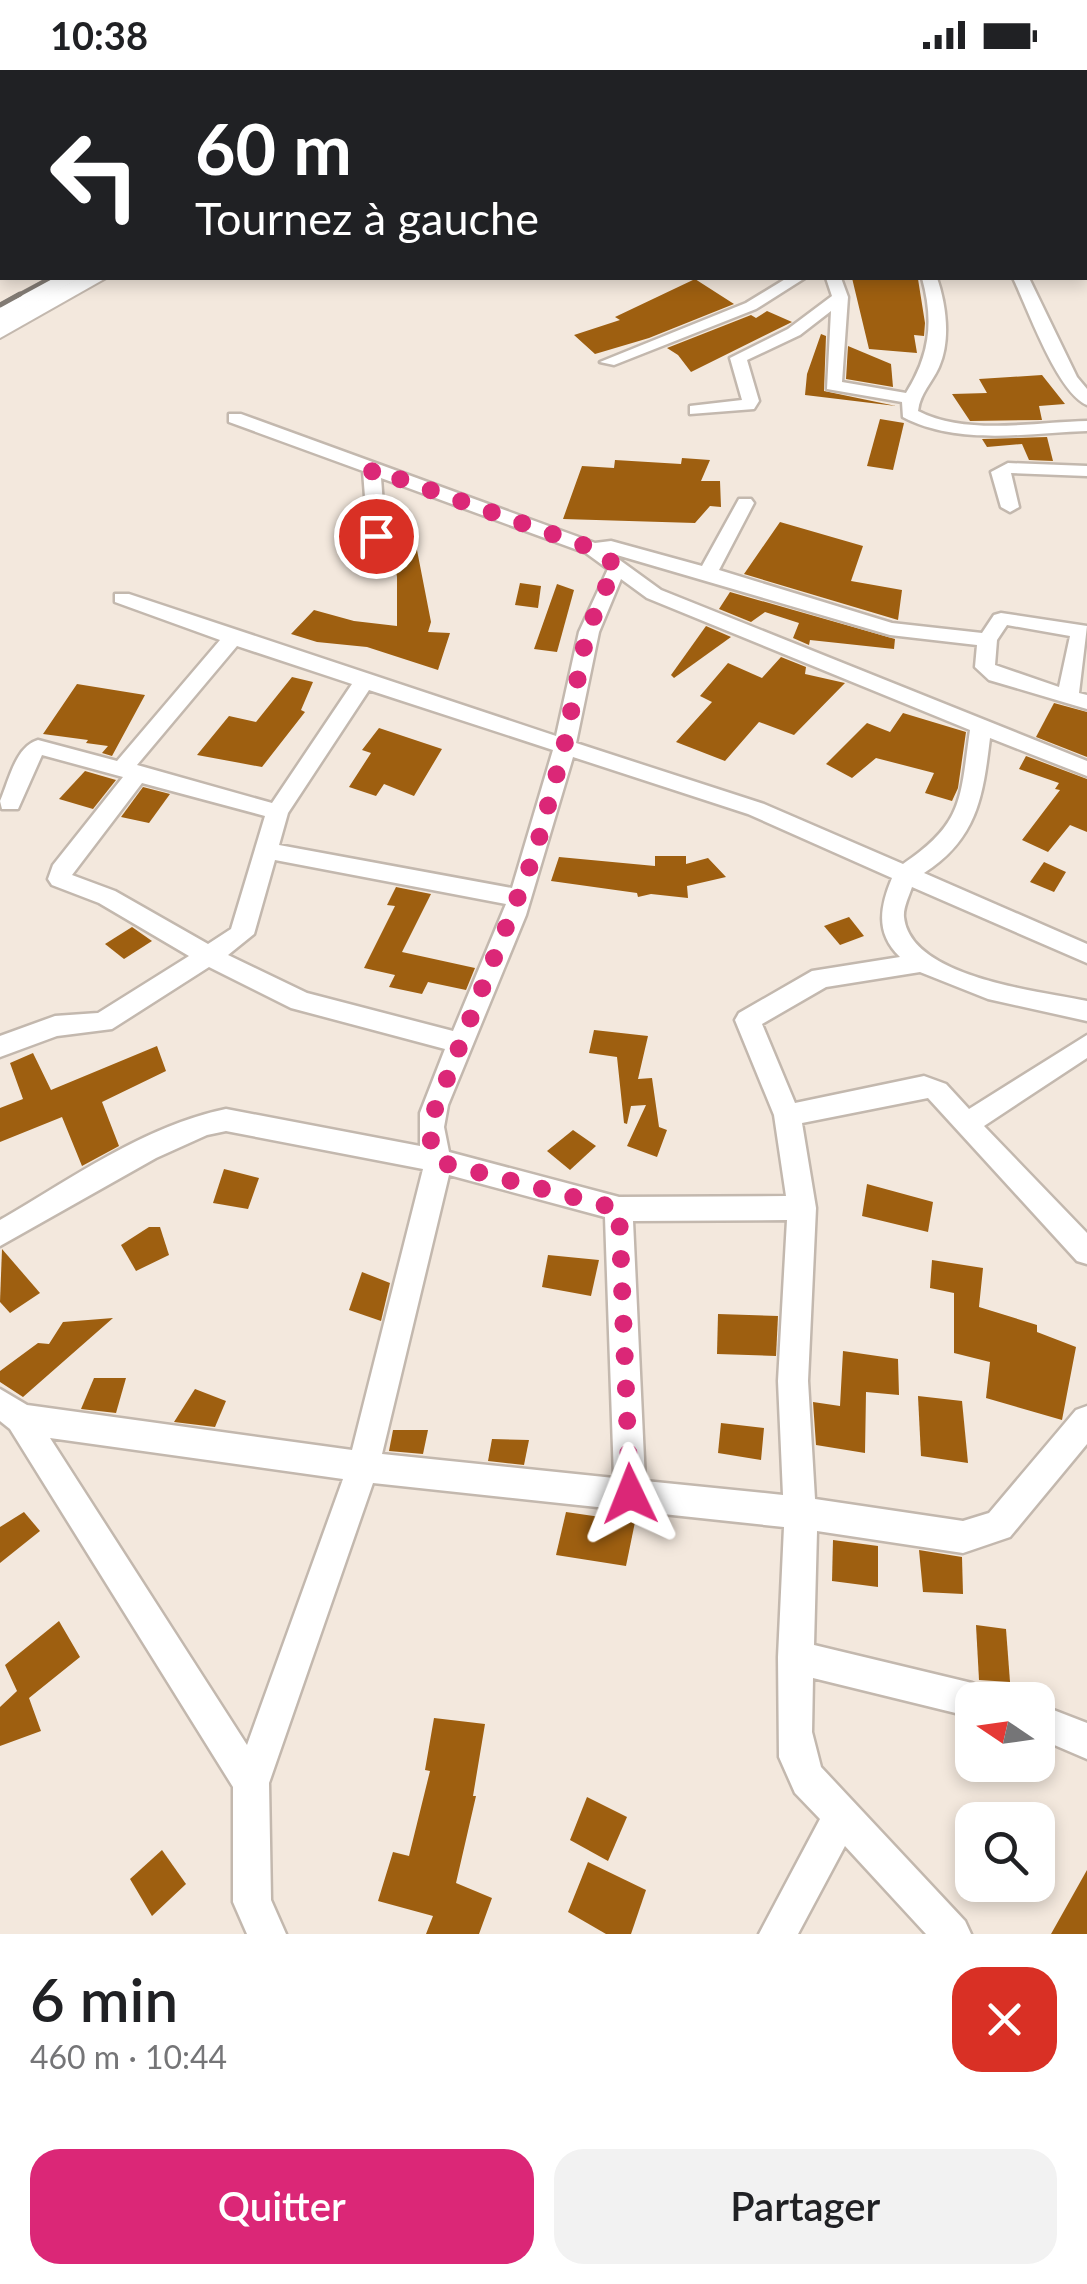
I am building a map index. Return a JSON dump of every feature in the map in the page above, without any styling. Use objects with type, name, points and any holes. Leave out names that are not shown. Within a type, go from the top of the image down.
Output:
[{"type":"highway","points":[[0,315],[64,280]]},
{"type":"main road","points":[[0,331],[91,280]]},
{"type":"street","points":[[608,362],[751,306],[794,280]]},
{"type":"street","points":[[835,280],[840,297],[833,385],[912,399]]},
{"type":"street","points":[[930,280],[936,348],[909,414],[931,425],[1087,426]]},
{"type":"street","points":[[1022,280],[1078,377],[1087,400]]},
{"type":"street","points":[[696,410],[748,405],[751,401],[736,360],[794,332],[840,297]]},
{"type":"street","points":[[235,418],[594,549],[654,594],[1087,769]]},
{"type":"street","points":[[1010,506],[1000,472],[1008,468],[1087,470]]},
{"type":"street","points":[[372,469],[378,570]]},
{"type":"street","points":[[708,572],[746,503]]},
{"type":"street","points":[[594,549],[611,547],[708,572],[890,629],[987,640]]},
{"type":"street","points":[[267,1934],[252,1902],[251,1783],[363,1468],[439,1162],[431,1143],[430,1122],[520,898],[564,747],[586,637],[603,592],[618,567]]},
{"type":"street","points":[[122,598],[232,638],[756,809],[1087,954]]},
{"type":"street","points":[[1011,618],[1084,632],[1078,699],[988,672],[987,640],[1001,619],[1011,618]]},
{"type":"street","points":[[232,638],[131,770],[60,871],[60,878],[107,897],[208,956],[300,1001],[459,1043]]},
{"type":"street","points":[[0,1047],[55,1026],[103,1022],[233,941],[248,924],[277,812],[366,680]]},
{"type":"street","points":[[981,724],[967,812],[940,852],[904,876],[893,902],[898,938],[921,963],[951,981],[1087,1011]]},
{"type":"street","points":[[10,804],[31,753],[38,748],[277,812]]},
{"type":"street","points":[[267,851],[520,898]]},
{"type":"street","points":[[921,963],[821,978],[750,1016],[749,1024],[787,1115],[802,1208],[793,1381],[795,1466],[801,1513],[795,1657],[797,1756],[808,1780],[952,1934]]},
{"type":"street","points":[[966,1124],[1087,1045]]},
{"type":"street","points":[[787,1115],[924,1086],[937,1091],[1087,1252]]},
{"type":"street","points":[[0,1234],[168,1140],[213,1120],[439,1162],[619,1209],[802,1208]]},
{"type":"street","points":[[619,1209],[630,1494]]},
{"type":"street","points":[[11,1411],[363,1468],[801,1513],[963,1537],[999,1526],[1087,1420]]},
{"type":"street","points":[[11,1411],[251,1783]]},
{"type":"street","points":[[795,1657],[955,1696]]},
{"type":"street","points":[[1055,1728],[1087,1741]]},
{"type":"street","points":[[778,1934],[842,1814]]},
{"type":"building","points":[[693,280],[734,304],[649,338],[595,354],[574,335],[620,320],[615,317]]},
{"type":"building","points":[[852,280],[918,280],[925,323],[924,336],[914,335],[917,353],[869,349]]},
{"type":"building","points":[[767,311],[792,322],[691,372],[667,348],[751,315],[756,318]]},
{"type":"building","points":[[821,334],[826,336],[824,391],[896,406],[805,395],[807,374]]},
{"type":"building","points":[[848,346],[891,364],[893,387],[846,379]]},
{"type":"building","points":[[1042,375],[1065,404],[1039,406],[1042,420],[970,421],[952,394],[987,393],[979,379]]},
{"type":"building","points":[[880,419],[904,423],[893,470],[867,466]]},
{"type":"building","points":[[1047,437],[1053,461],[1029,460],[1022,444],[987,447],[982,439]]},
{"type":"building","points":[[682,458],[710,460],[701,481],[720,481],[721,507],[710,506],[695,523],[563,519],[582,466],[614,468],[615,460],[681,464]]},
{"type":"building","points":[[409,509],[431,622],[428,632],[450,633],[438,670],[367,647],[317,642],[291,634],[314,610],[354,621],[397,626],[397,577],[387,511]]},
{"type":"building","points":[[780,522],[863,546],[851,581],[902,590],[898,620],[744,574]]},
{"type":"building","points":[[520,583],[541,586],[538,608],[515,605]]},
{"type":"building","points":[[557,584],[574,590],[557,652],[534,649]]},
{"type":"building","points":[[730,592],[895,639],[894,649],[810,640],[809,645],[793,638],[799,623],[765,612],[751,622],[719,609]]},
{"type":"building","points":[[706,626],[731,637],[674,678],[671,675]]},
{"type":"building","points":[[781,657],[806,667],[805,674],[845,683],[794,735],[759,722],[725,761],[676,742],[712,702],[700,696],[728,663],[762,678]]},
{"type":"building","points":[[292,677],[313,682],[301,710],[305,712],[262,767],[197,755],[229,716],[256,722]]},
{"type":"building","points":[[77,684],[145,695],[112,756],[102,753],[108,746],[43,734]]},
{"type":"building","points":[[1054,703],[1087,712],[1087,757],[1036,737]]},
{"type":"building","points":[[903,713],[966,732],[958,788],[952,801],[925,793],[934,773],[876,758],[852,778],[826,764],[867,723],[890,732]]},
{"type":"building","points":[[379,728],[442,749],[414,796],[384,784],[376,796],[349,787],[371,753],[362,750]]},
{"type":"building","points":[[1026,756],[1087,779],[1087,832],[1070,825],[1048,852],[1022,840],[1060,790],[1055,789],[1059,783],[1019,769]]},
{"type":"building","points":[[85,771],[116,780],[93,809],[59,799]]},
{"type":"building","points":[[143,787],[170,794],[149,823],[121,817]]},
{"type":"building","points":[[655,856],[686,856],[686,864],[708,858],[726,877],[687,886],[688,898],[651,894],[638,897],[637,893],[551,881],[559,857],[655,866]]},
{"type":"building","points":[[1044,862],[1066,872],[1054,892],[1030,882]]},
{"type":"building","points":[[396,887],[431,894],[402,952],[475,968],[466,990],[428,982],[422,994],[389,987],[395,975],[364,968],[395,906],[387,905]]},
{"type":"building","points":[[849,917],[864,936],[840,945],[824,926]]},
{"type":"building","points":[[132,927],[152,941],[124,959],[105,944]]},
{"type":"building","points":[[594,1030],[648,1036],[638,1079],[652,1078],[659,1127],[667,1130],[657,1157],[627,1146],[646,1105],[631,1106],[627,1124],[624,1123],[617,1057],[589,1053]]},
{"type":"building","points":[[157,1046],[166,1071],[102,1102],[119,1146],[82,1166],[62,1117],[0,1142],[0,1108],[23,1099],[10,1063],[33,1053],[51,1090]]},
{"type":"building","points":[[573,1130],[596,1146],[570,1170],[547,1151]]},
{"type":"building","points":[[224,1169],[259,1178],[248,1209],[213,1203]]},
{"type":"building","points":[[867,1184],[933,1202],[928,1232],[862,1216]]},
{"type":"building","points":[[149,1227],[160,1227],[169,1255],[136,1271],[121,1245]]},
{"type":"building","points":[[2,1249],[40,1293],[10,1313],[0,1302]]},
{"type":"building","points":[[548,1255],[599,1260],[591,1296],[542,1287]]},
{"type":"building","points":[[932,1260],[983,1268],[979,1307],[1037,1325],[1037,1332],[1076,1347],[1062,1420],[986,1398],[990,1362],[954,1353],[954,1293],[930,1288]]},
{"type":"building","points":[[362,1272],[390,1283],[381,1321],[349,1310]]},
{"type":"building","points":[[718,1314],[778,1316],[776,1356],[717,1354]]},
{"type":"building","points":[[113,1318],[23,1397],[0,1382],[0,1371],[38,1343],[49,1344],[63,1322]]},
{"type":"building","points":[[843,1351],[898,1359],[899,1395],[866,1392],[865,1453],[816,1445],[813,1402],[840,1406]]},
{"type":"building","points":[[94,1378],[126,1378],[116,1413],[81,1409]]},
{"type":"building","points":[[195,1389],[226,1401],[215,1427],[174,1422]]},
{"type":"building","points":[[918,1396],[962,1401],[968,1463],[921,1456]]},
{"type":"building","points":[[721,1423],[764,1428],[761,1460],[718,1453]]},
{"type":"building","points":[[393,1430],[428,1430],[423,1454],[389,1451]]},
{"type":"building","points":[[492,1439],[529,1440],[524,1465],[488,1461]]},
{"type":"building","points":[[24,1512],[40,1531],[0,1563],[0,1527]]},
{"type":"building","points":[[566,1512],[635,1522],[626,1566],[556,1555]]},
{"type":"building","points":[[833,1540],[878,1546],[878,1587],[832,1581]]},
{"type":"building","points":[[919,1550],[962,1557],[963,1594],[923,1592]]},
{"type":"building","points":[[59,1621],[80,1657],[29,1698],[41,1731],[0,1746],[0,1707],[17,1691],[5,1665]]},
{"type":"building","points":[[976,1625],[1006,1629],[1010,1682],[979,1680]]},
{"type":"building","points":[[434,1718],[485,1724],[476,1796],[456,1883],[492,1898],[479,1934],[426,1934],[433,1916],[378,1901],[393,1852],[409,1856],[430,1771],[425,1770]]},
{"type":"building","points":[[587,1797],[627,1817],[608,1861],[570,1840]]},
{"type":"building","points":[[162,1850],[186,1884],[152,1916],[130,1879]]},
{"type":"building","points":[[588,1862],[646,1890],[631,1934],[606,1934],[568,1912]]},
{"type":"building","points":[[1087,1870],[1087,1934],[1051,1934]]},
{"type":"railway","points":[[15,297],[46,280]]},
{"type":"railway","points":[[0,305],[20,294]]},
{"type":"route","points":[[376,536],[372,469],[594,549],[618,567],[603,592],[586,637],[564,747],[535,853],[430,1122],[431,1143],[439,1162],[619,1209],[630,1494]]}]
